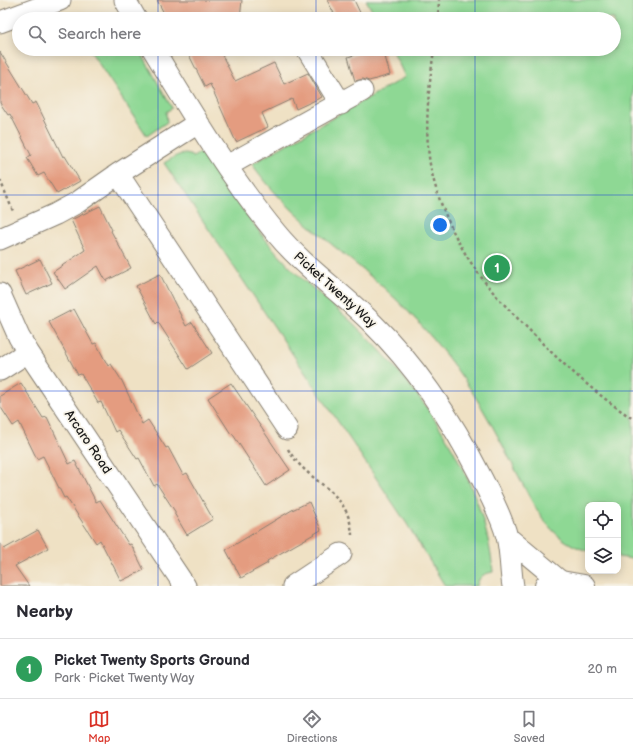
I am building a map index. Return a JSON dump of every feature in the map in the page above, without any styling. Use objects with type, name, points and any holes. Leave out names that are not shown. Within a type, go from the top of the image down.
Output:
[{"type":"main road","points":[[553,584],[584,586]]},
{"type":"street","points":[[27,12],[60,0]]},
{"type":"street","points":[[125,0],[132,12]]},
{"type":"street","points":[[0,22],[12,18]]},
{"type":"street","name":"Picket Twenty Way","points":[[157,56],[198,123],[227,166],[276,233],[324,281],[372,322],[421,380],[465,446],[489,493],[507,537]]},
{"type":"street","points":[[312,56],[341,104]]},
{"type":"street","points":[[227,166],[362,91]]},
{"type":"street","points":[[9,235],[78,202],[118,174],[198,123]]},
{"type":"street","points":[[118,174],[287,429]]},
{"type":"street","name":"Arcaro Road","points":[[0,294],[19,337],[28,352],[185,586]]},
{"type":"street","points":[[0,370],[28,352]]},
{"type":"street","points":[[507,537],[553,584]]},
{"type":"street","points":[[507,537],[513,586]]},
{"type":"street","points":[[292,586],[341,554]]},
{"type":"path","points":[[438,12],[439,0]]},
{"type":"path","points":[[433,56],[426,111],[427,140],[435,185],[455,234],[473,265],[502,302],[551,352],[601,397],[633,419]]},
{"type":"path","points":[[0,180],[12,207],[9,235]]},
{"type":"path","points":[[287,429],[288,450],[299,465],[340,500],[350,519],[352,537],[349,547],[341,554]]},
{"type":"green space","points":[[366,0],[633,0],[633,559],[621,557],[621,502],[585,502],[585,550],[574,546],[552,529],[543,519],[528,495],[474,394],[439,346],[407,310],[384,288],[297,215],[266,182],[252,164],[405,77],[395,56],[621,56],[621,12],[373,12]]},
{"type":"green space","points":[[94,56],[143,56],[172,108],[166,112],[167,122],[147,136]]},
{"type":"green space","points":[[203,151],[264,238],[305,282],[360,330],[384,354],[407,381],[448,440],[478,505],[488,538],[493,572],[482,576],[477,586],[445,586],[407,524],[164,163],[178,155],[186,154],[193,157]]},
{"type":"building","points":[[157,0],[242,0],[241,12],[163,12]]},
{"type":"building","points":[[327,0],[354,0],[360,12],[333,12]]},
{"type":"building","points":[[0,52],[32,104],[36,102],[63,157],[65,156],[80,181],[57,194],[44,173],[38,176],[27,158],[31,155],[10,114],[8,115],[0,103]]},
{"type":"building","points":[[190,56],[222,56],[235,81],[274,63],[284,84],[308,73],[322,97],[296,109],[292,99],[262,113],[268,127],[236,142],[210,84],[205,87]]},
{"type":"building","points":[[385,56],[390,75],[369,81],[363,79],[355,81],[348,57]]},
{"type":"building","points":[[100,206],[112,230],[111,231],[131,268],[106,281],[98,266],[65,289],[53,272],[85,250],[71,220]]},
{"type":"building","points":[[40,259],[52,283],[26,295],[15,271]]},
{"type":"building","points":[[160,274],[186,326],[192,322],[212,353],[188,369],[158,322],[156,324],[136,286]]},
{"type":"building","points":[[74,309],[93,344],[96,343],[108,366],[111,364],[122,381],[142,424],[148,420],[166,448],[168,447],[183,475],[187,473],[213,519],[187,535],[174,513],[176,513],[157,484],[154,486],[139,458],[137,459],[118,430],[115,432],[101,402],[98,403],[81,374],[78,375],[49,322]]},
{"type":"building","points":[[21,383],[43,418],[47,417],[69,464],[75,461],[96,502],[100,500],[129,545],[131,544],[144,570],[121,581],[100,540],[96,543],[66,497],[64,498],[43,456],[37,459],[19,422],[13,426],[0,406],[0,396]]},
{"type":"building","points":[[231,383],[290,470],[266,486],[208,398]]},
{"type":"building","points":[[309,502],[321,530],[267,561],[268,563],[241,578],[226,550],[292,510]]},
{"type":"building","points":[[38,530],[48,548],[15,566],[29,586],[0,586],[0,543],[4,549]]},
{"type":"place","name":"Picket Twenty Sports Ground","points":[[497,268]]}]
